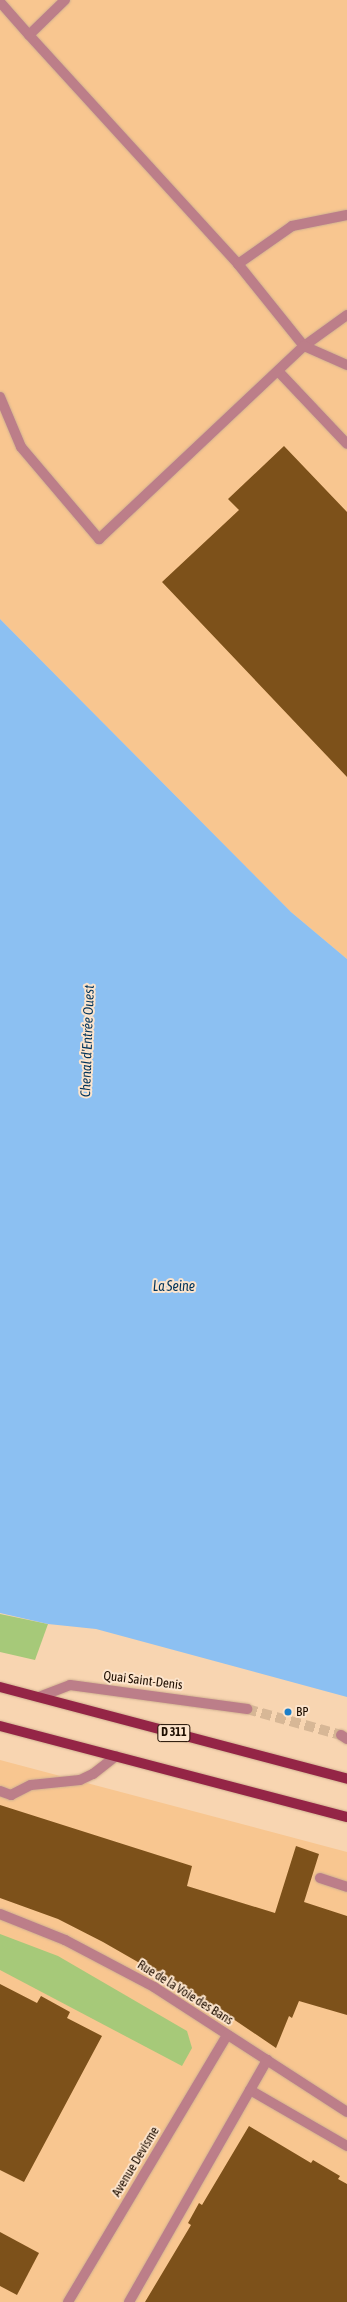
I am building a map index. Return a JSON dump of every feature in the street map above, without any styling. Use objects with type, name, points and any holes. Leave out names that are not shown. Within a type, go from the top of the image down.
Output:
[{"type":"main road","name":"D 311","points":[[0,1687],[347,1779]]},
{"type":"main road","points":[[0,1726],[347,1817]]},
{"type":"street","points":[[29,36],[65,0]]},
{"type":"street","points":[[0,2],[29,36],[238,264],[304,346],[347,364]]},
{"type":"street","points":[[238,264],[292,226],[347,215]]},
{"type":"street","points":[[0,397],[21,447],[99,539],[304,346],[347,316]]},
{"type":"street","points":[[278,371],[347,444]]},
{"type":"street","name":"Quai Saint-Denis","points":[[39,1697],[70,1684],[247,1709]]},
{"type":"street","points":[[0,1791],[11,1795],[31,1785],[80,1780],[93,1774],[116,1756]]},
{"type":"street","points":[[320,1878],[347,1887]]},
{"type":"street","name":"Rue de la Voie des Bans","points":[[0,1914],[65,1940],[133,1976],[347,2112]]},
{"type":"street","name":"Avenue Devisme","points":[[68,2302],[227,2035]]},
{"type":"street","points":[[129,2302],[267,2060]]},
{"type":"street","points":[[250,2090],[347,2146]]},
{"type":"shaded area","points":[[0,0],[347,0],[347,959],[291,912],[0,619]]},
{"type":"shaded area","points":[[0,1760],[347,1852],[347,2302],[0,2302]]},
{"type":"green space","points":[[0,1614],[48,1624],[35,1660],[0,1652]]},
{"type":"green space","points":[[0,1934],[58,1956],[187,2031],[192,2048],[182,2066],[0,1970]]},
{"type":"water","name":"La Seine","points":[[0,619],[291,912],[347,959],[347,1697],[96,1629],[48,1624],[0,1613]]},
{"type":"building","points":[[284,446],[347,512],[347,777],[162,582],[239,510],[228,499]]},
{"type":"building","points":[[0,1805],[192,1866],[187,1886],[275,1913],[296,1846],[319,1854],[304,1902],[347,1916],[347,2015],[299,2001],[292,2018],[289,2016],[276,2048],[211,2004],[103,1942],[58,1919],[0,1898]]},
{"type":"building","points":[[0,1984],[37,2003],[41,1996],[70,2012],[67,2018],[102,2036],[24,2182],[0,2170]]},
{"type":"building","points":[[249,2126],[311,2163],[313,2160],[340,2176],[338,2179],[347,2184],[347,2302],[145,2302],[191,2225],[188,2223],[199,2203],[202,2205]]},
{"type":"building","points":[[0,2232],[39,2253],[17,2295],[0,2286]]},
{"type":"tunnel","points":[[247,1709],[341,1735]]},
{"type":"place","name":"BP","points":[[288,1712]]},
{"type":"water label","name":"Chenal d'Entrée Ouest","points":[[87,1041]]}]
